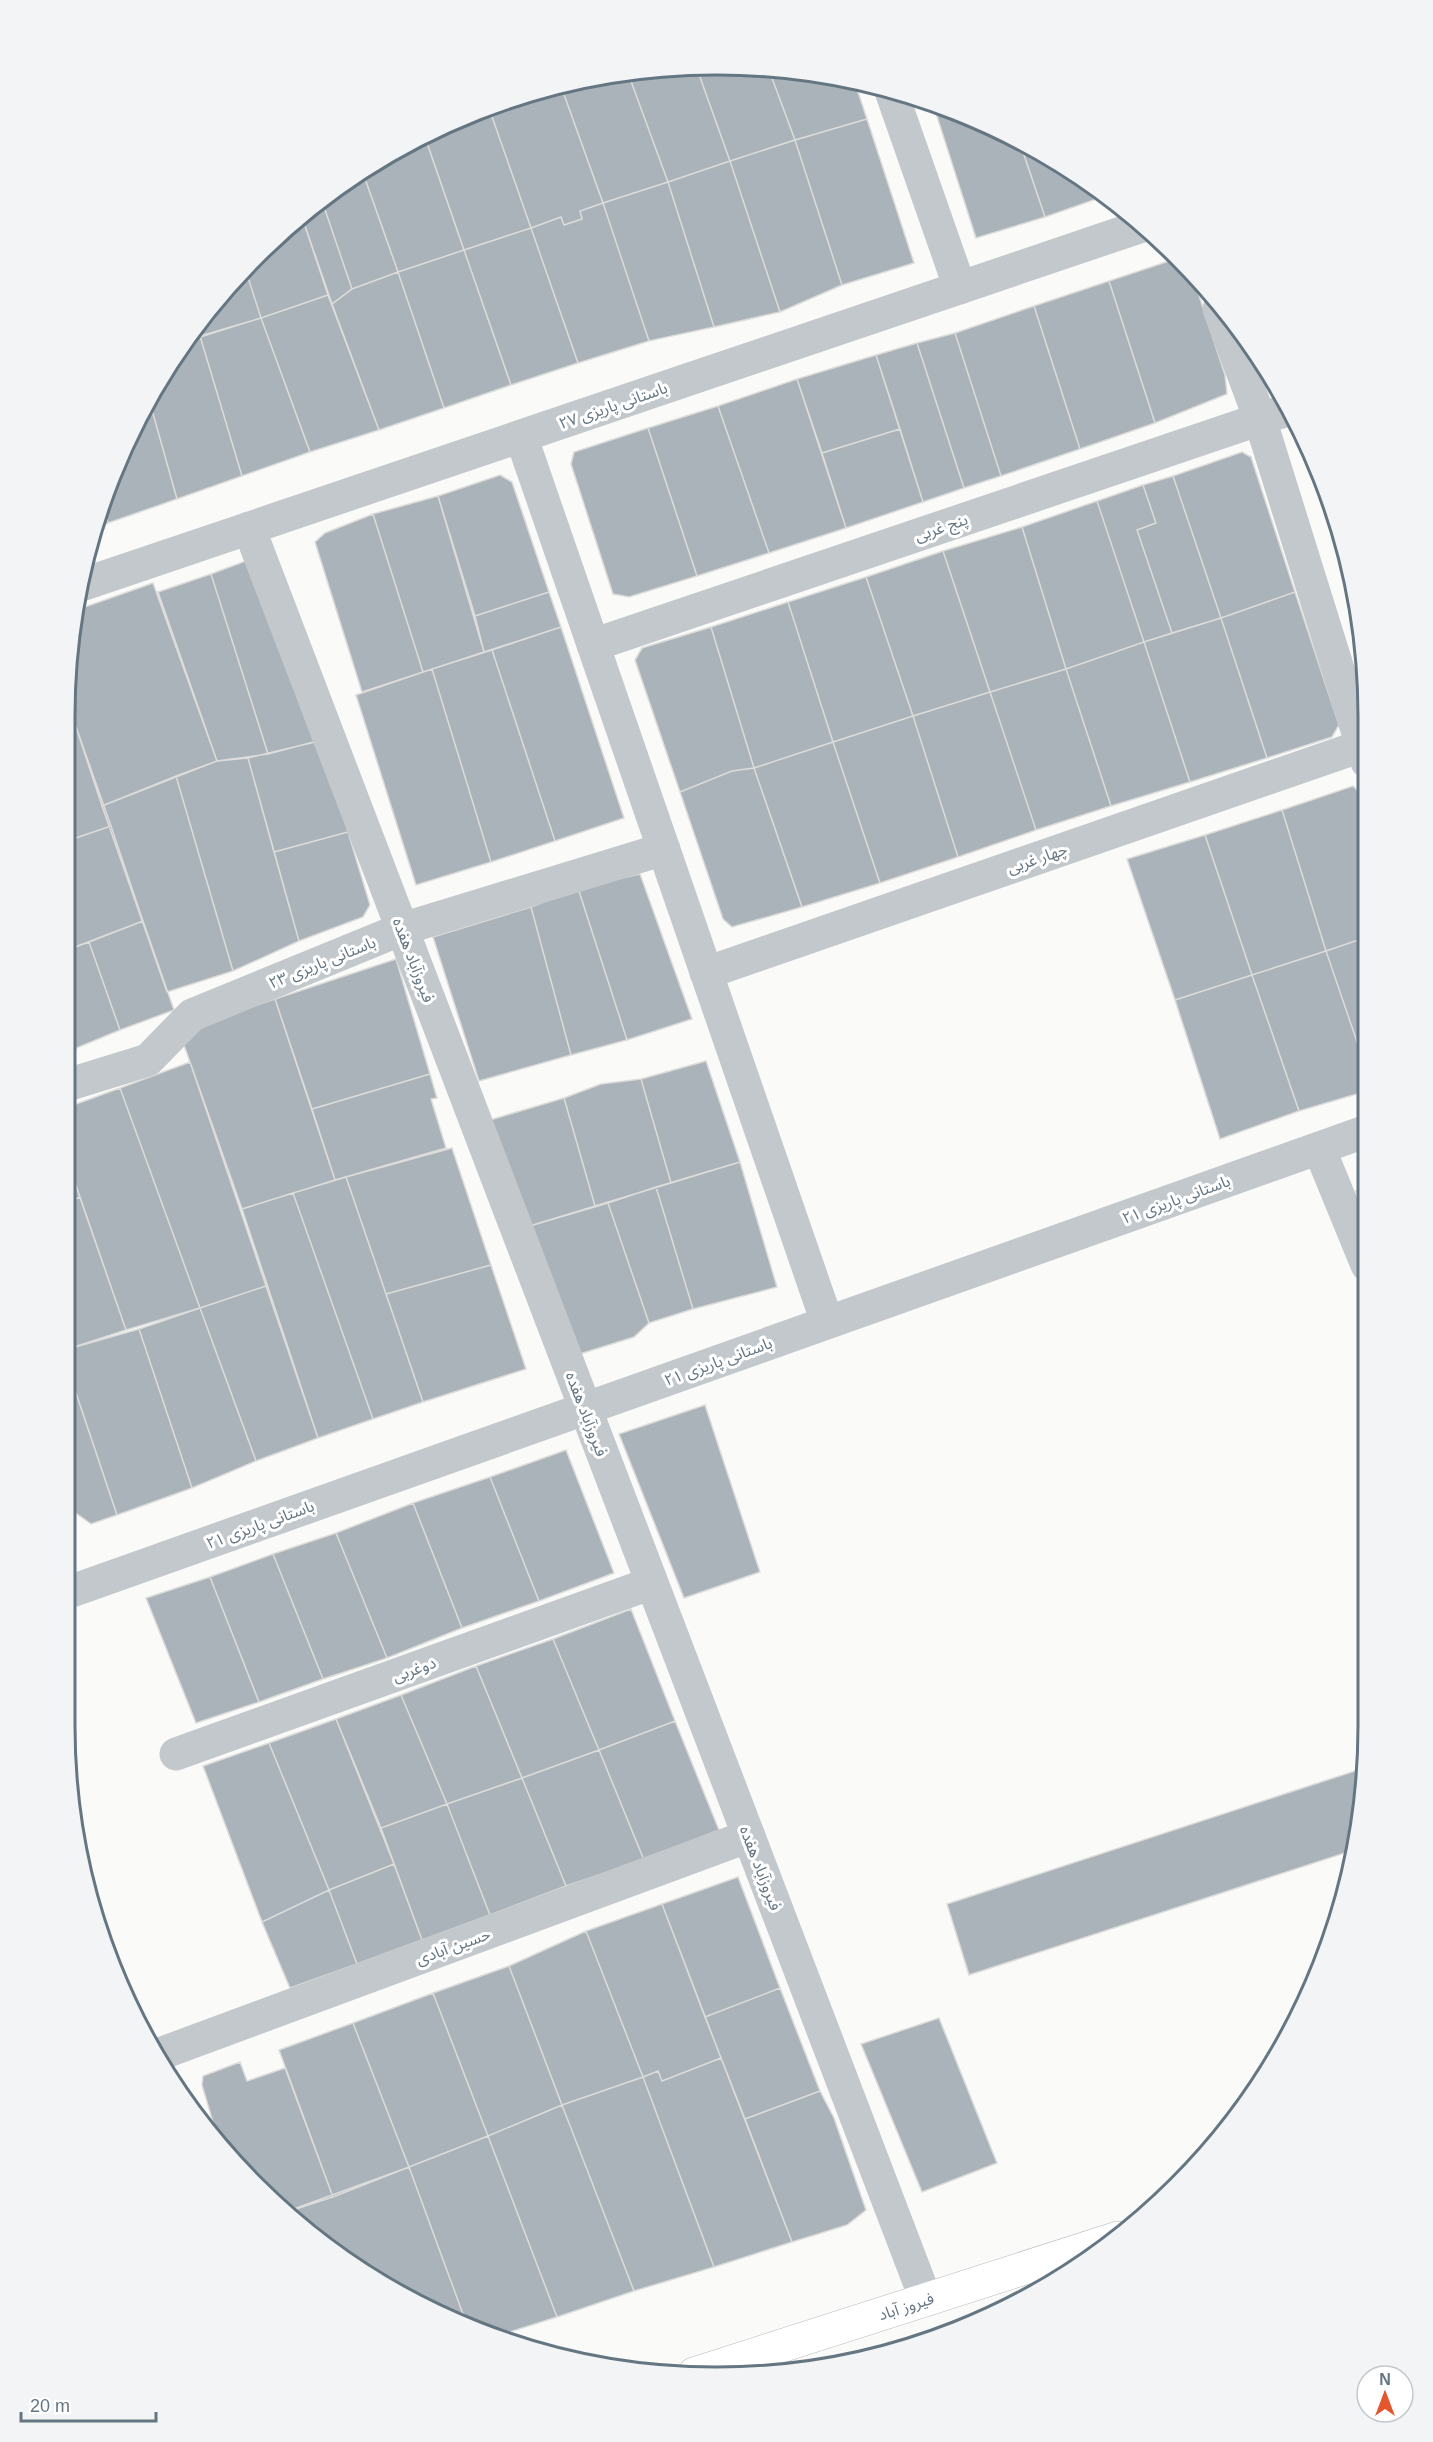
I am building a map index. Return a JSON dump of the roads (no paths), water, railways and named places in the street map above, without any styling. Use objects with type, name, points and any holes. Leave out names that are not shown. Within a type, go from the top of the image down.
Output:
[{"type":"main road","name":"فیروز آباد","points":[[716,2367],[1089,2247]]},
{"type":"street","points":[[894,100],[960,288]]},
{"type":"street","name":"باستانی پاریزی ۲۷","points":[[89,582],[1133,229]]},
{"type":"street","points":[[1236,341],[1275,414],[1358,724]]},
{"type":"street","name":"پنج غربی","points":[[593,645],[1275,414]]},
{"type":"street","points":[[521,436],[827,1322]]},
{"type":"street","name":"فیروزآباد هفده","points":[[249,528],[926,2300]]},
{"type":"street","name":"چهار غربی","points":[[706,973],[1358,752]]},
{"type":"street","name":"باستانی پاریزی ۲۳","points":[[75,1084],[148,1060],[192,1015],[402,929],[664,849]]},
{"type":"street","name":"باستانی پاریزی ۲۱","points":[[75,1590],[1358,1134]]},
{"type":"street","points":[[1319,1148],[1358,1243]]},
{"type":"street","name":"دوغربی","points":[[176,1754],[652,1584]]},
{"type":"street","name":"حسین آبادی","points":[[165,2052],[749,1836]]}]
